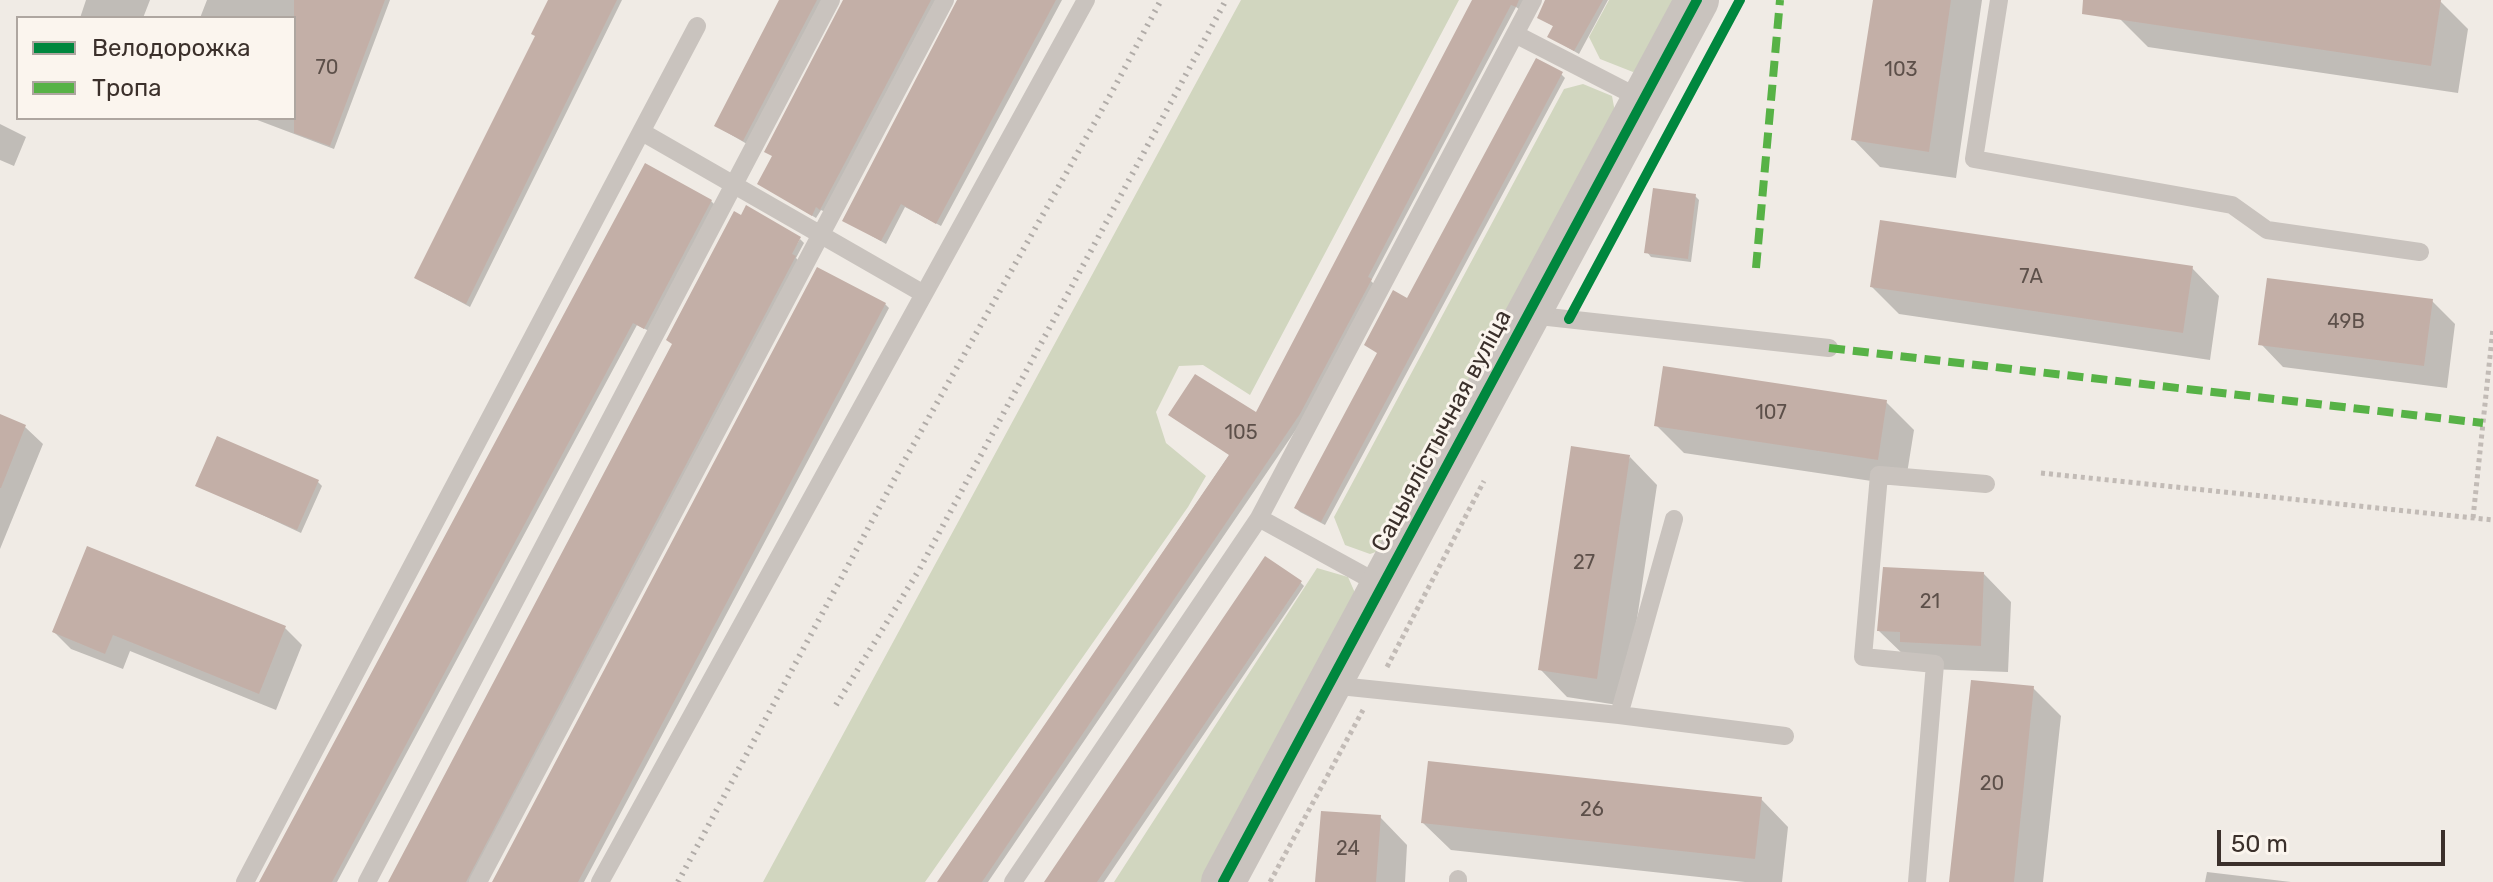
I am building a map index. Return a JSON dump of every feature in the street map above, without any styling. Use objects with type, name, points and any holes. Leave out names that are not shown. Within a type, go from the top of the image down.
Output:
[{"type":"street","name":"Сацыялістычная вуліца","points":[[1223,882],[1697,0]]},
{"type":"lane","points":[[367,882],[831,0]]},
{"type":"lane","points":[[478,882],[945,0]]},
{"type":"lane","points":[[600,882],[1086,0]]},
{"type":"lane","points":[[1013,882],[1259,518],[1533,0]]},
{"type":"lane","points":[[1999,0],[1974,159],[2232,205],[2267,230],[2420,252]]},
{"type":"lane","points":[[245,882],[697,26]]},
{"type":"lane","points":[[1515,34],[1643,100]]},
{"type":"lane","points":[[642,132],[924,294]]},
{"type":"lane","points":[[1527,315],[1829,348]]},
{"type":"lane","points":[[1917,882],[1935,664],[1863,657],[1879,475],[1986,484]]},
{"type":"lane","points":[[1259,518],[1381,585]]},
{"type":"lane","points":[[1619,715],[1674,519]]},
{"type":"lane","points":[[1328,685],[1619,715],[1785,736]]},
{"type":"path","points":[[2473,518],[2493,328]]},
{"type":"path","points":[[2041,473],[2493,520]]},
{"type":"path","points":[[1383,675],[1486,477]]},
{"type":"path","points":[[1270,882],[1369,699]]},
{"type":"green space","points":[[1241,0],[1459,0],[1250,395],[1203,365],[1179,366],[1156,412],[1166,443],[1206,476],[1188,507],[925,882],[763,882]]},
{"type":"green space","points":[[1609,0],[1684,0],[1651,66],[1633,72],[1600,59],[1589,37]]},
{"type":"green space","points":[[1583,84],[1612,96],[1617,123],[1390,547],[1370,554],[1345,545],[1334,517],[1564,89]]},
{"type":"green space","points":[[1317,568],[1348,577],[1359,602],[1203,882],[1114,882]]},
{"type":"building","points":[[294,0],[385,0],[330,146],[294,133]]},
{"type":"building","points":[[548,0],[617,0],[466,304],[414,278],[535,36],[531,34]]},
{"type":"building","points":[[779,0],[817,0],[743,141],[714,126]]},
{"type":"building","points":[[843,0],[931,0],[820,210],[816,207],[812,216],[757,184],[772,156],[764,152]]},
{"type":"building","points":[[957,0],[1056,0],[936,224],[901,204],[881,241],[842,221]]},
{"type":"building","points":[[1472,0],[1519,0],[1516,7],[1511,5],[1300,414],[982,882],[937,882],[1229,455],[1168,415],[1195,374],[1256,412]]},
{"type":"building","points":[[1545,0],[1603,0],[1574,51],[1547,37],[1553,26],[1537,18]]},
{"type":"building","points":[[1873,0],[1951,0],[1929,152],[1851,140]]},
{"type":"building","points":[[2083,0],[2441,0],[2431,66],[2082,14]]},
{"type":"building","points":[[1536,58],[1563,72],[1321,522],[1294,508],[1377,353],[1364,345],[1393,290],[1407,298]]},
{"type":"building","points":[[645,163],[712,200],[644,329],[633,323],[332,882],[259,882]]},
{"type":"building","points":[[1653,188],[1696,194],[1688,259],[1644,253]]},
{"type":"building","points":[[746,205],[801,237],[792,254],[796,256],[466,882],[388,882],[672,344],[666,340],[734,211],[741,215]]},
{"type":"building","points":[[1880,220],[2193,266],[2183,333],[1870,287]]},
{"type":"building","points":[[817,267],[886,303],[578,882],[492,882]]},
{"type":"building","points":[[2267,278],[2433,299],[2424,366],[2258,345]]},
{"type":"building","points":[[1663,366],[1887,400],[1878,460],[1654,426]]},
{"type":"building","points":[[0,414],[26,425],[1,488],[0,488]]},
{"type":"building","points":[[217,436],[319,480],[297,530],[195,486]]},
{"type":"building","points":[[1571,446],[1630,455],[1597,679],[1538,670]]},
{"type":"building","points":[[87,546],[286,626],[259,694],[113,635],[105,654],[52,632]]},
{"type":"building","points":[[1265,556],[1302,581],[1097,882],[1044,882]]},
{"type":"building","points":[[1883,567],[1984,572],[1981,646],[1900,642],[1900,632],[1877,631]]},
{"type":"building","points":[[1971,680],[2034,686],[2014,882],[1949,882]]},
{"type":"building","points":[[1428,761],[1762,797],[1755,859],[1421,823]]},
{"type":"building","points":[[1321,811],[1381,815],[1376,882],[1315,882]]},
{"type":"railway","points":[[678,882],[902,465],[1161,0]]},
{"type":"railway","points":[[836,705],[919,570],[1226,0]]},
{"type":"marked path","points":[[1756,268],[1780,0]]},
{"type":"marked path","points":[[1829,348],[2483,423]]},
{"type":"cycle path","points":[[1223,882],[1697,0]]},
{"type":"cycle path","points":[[1569,319],[1740,0]]}]
